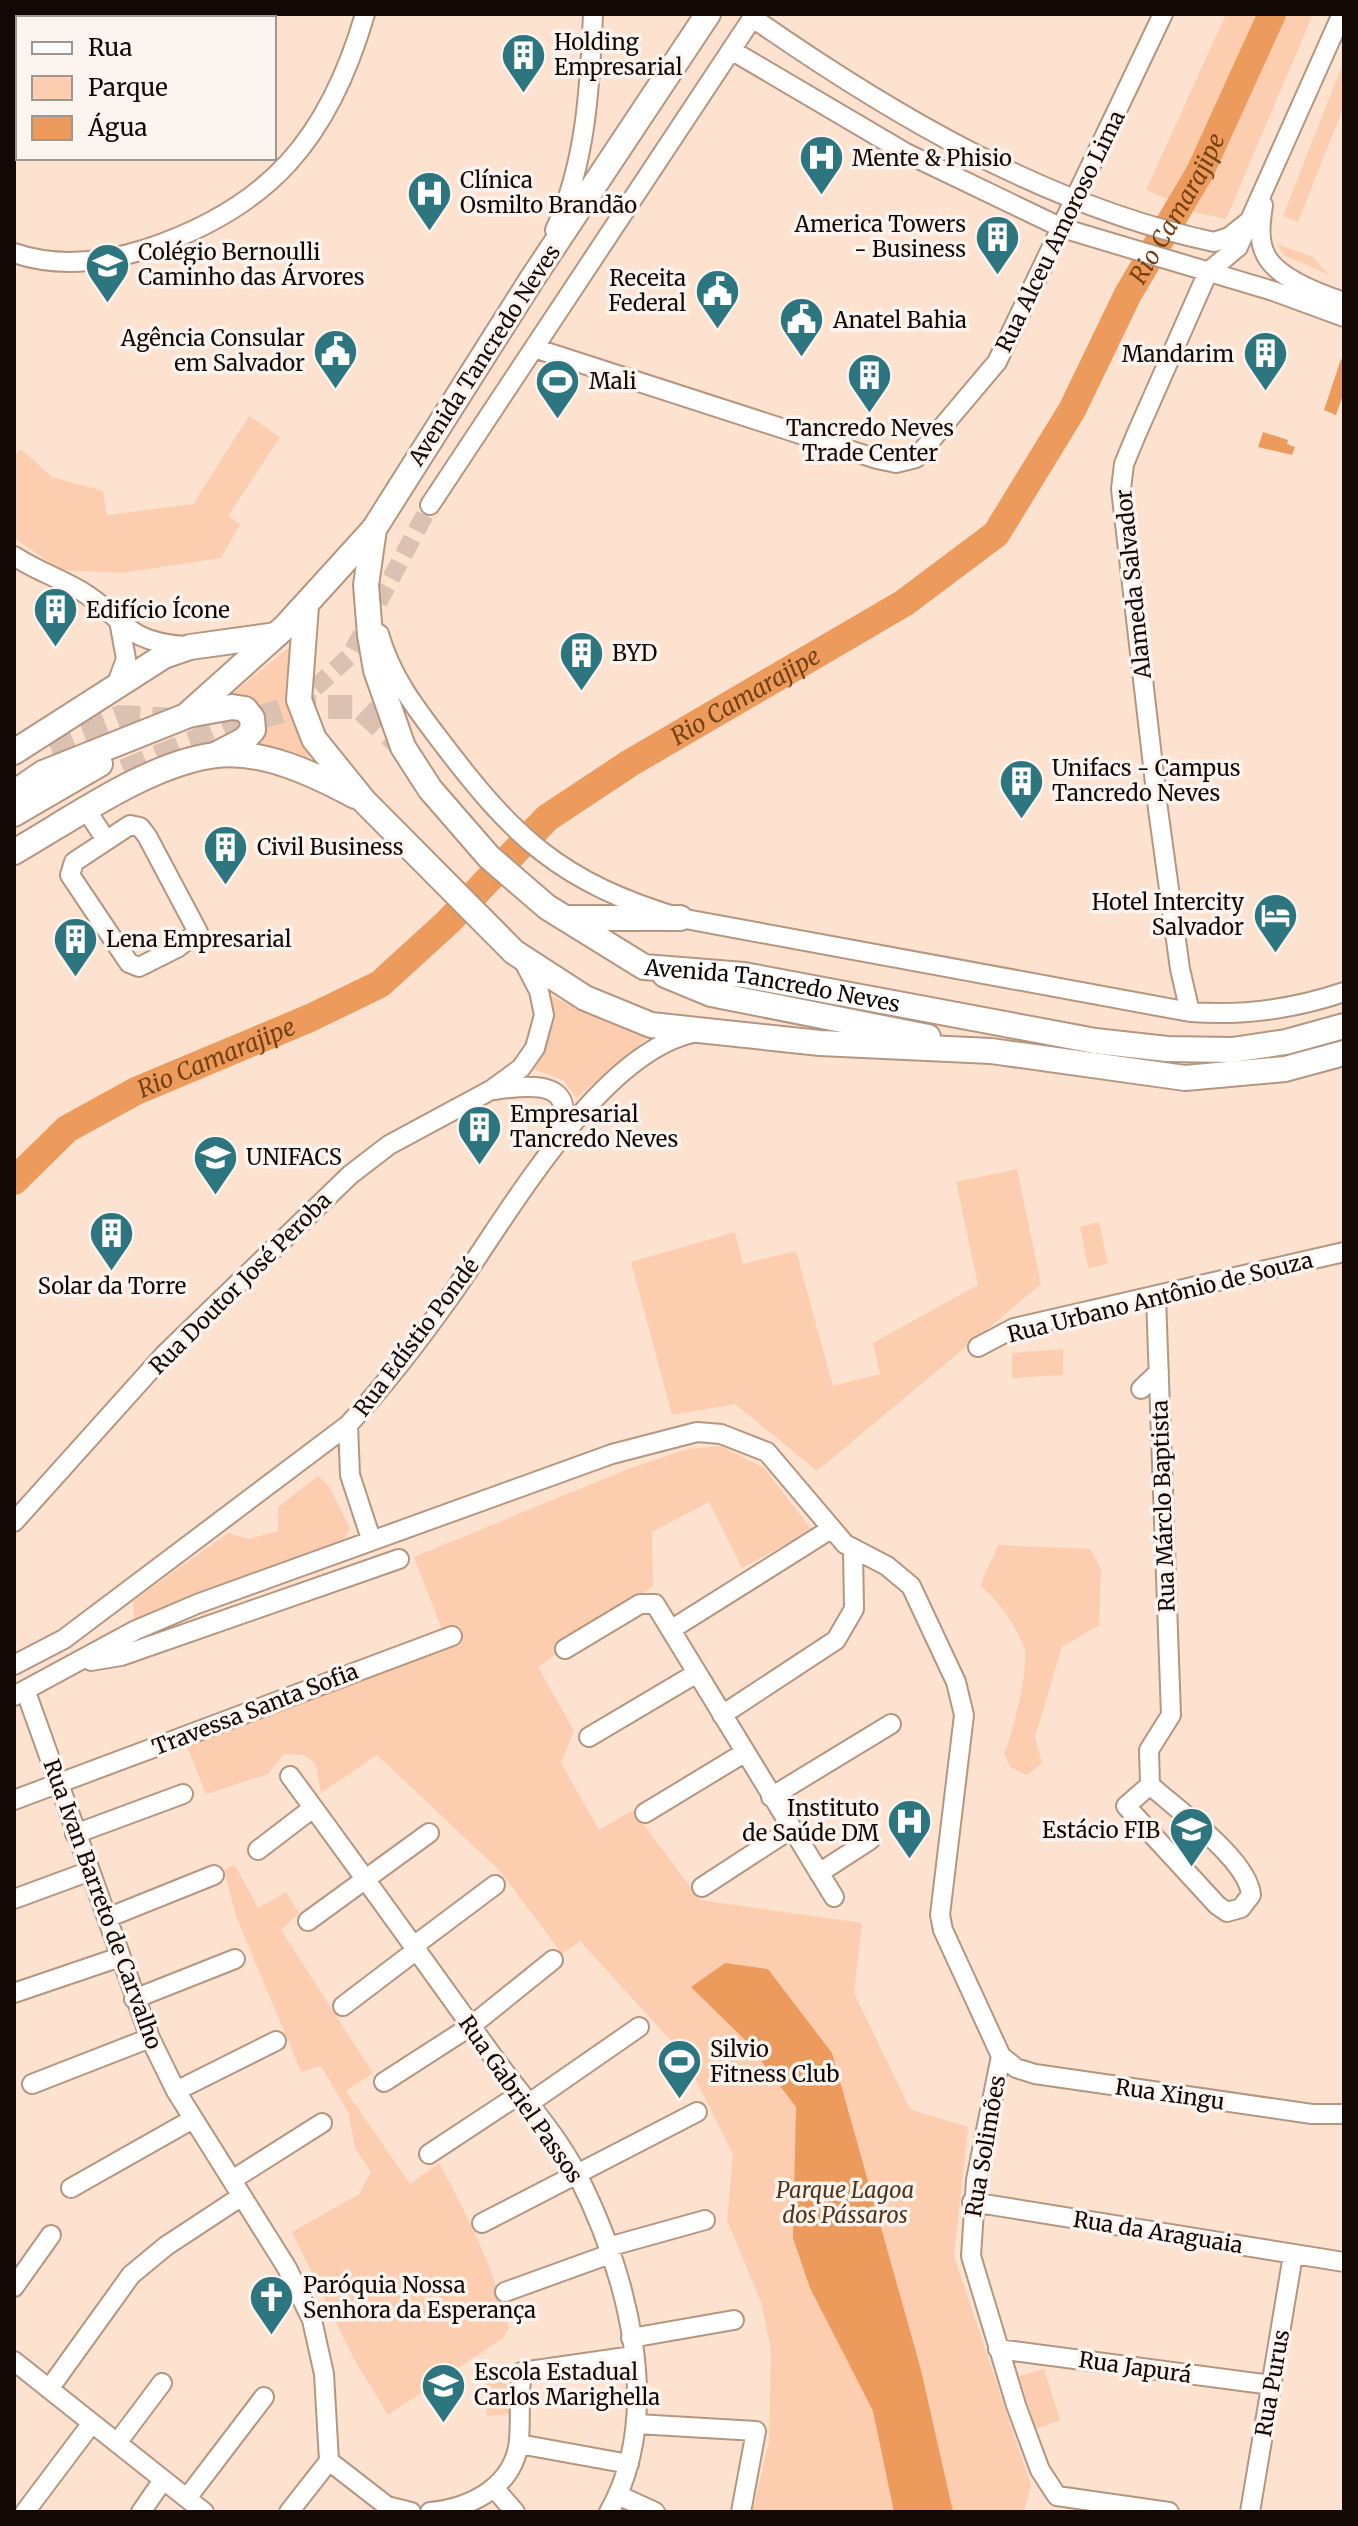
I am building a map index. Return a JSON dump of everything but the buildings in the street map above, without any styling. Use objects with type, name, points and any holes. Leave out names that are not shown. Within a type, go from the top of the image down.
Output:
[{"type":"main road","name":"Avenida Tancredo Neves","points":[[708,14],[532,279],[374,529],[366,585],[376,670],[403,747],[447,809],[489,857],[556,912],[644,967],[744,975],[1095,1041],[1167,1049],[1259,1046],[1344,1026]]},
{"type":"main road","points":[[186,716],[306,606],[374,529]]},
{"type":"main road","name":"Avenida Tancredo Neves","points":[[306,606],[299,700],[314,739],[364,801],[519,957],[585,998],[651,1025],[820,1043],[991,1051],[1185,1078],[1285,1069],[1344,1053]]},
{"type":"main road","points":[[14,752],[164,656],[190,647],[276,635]]},
{"type":"main road","points":[[14,793],[43,773],[186,716],[232,707],[245,709],[252,718],[253,730],[244,740],[217,755],[160,771],[14,851]]},
{"type":"main road","points":[[14,768],[49,744]]},
{"type":"main road","points":[[217,755],[251,757],[301,771],[364,801]]},
{"type":"main road","points":[[14,814],[120,763],[14,851]]},
{"type":"main road","points":[[556,912],[680,918]]},
{"type":"main road","points":[[644,967],[711,994],[991,1051]]},
{"type":"street","points":[[14,253],[33,260],[71,264],[108,259],[177,238],[233,209],[283,171],[308,140],[349,70],[365,14]]},
{"type":"street","points":[[532,279],[563,213],[577,164],[590,83],[593,14]]},
{"type":"street","name":"Rua Alceu Amoroso Lima","points":[[534,348],[877,459],[907,462],[927,447],[997,362],[1163,14]]},
{"type":"street","name":"Alameda Salvador","points":[[1190,1012],[1180,969],[1158,809],[1121,489],[1124,464],[1208,272],[1238,247],[1342,14]]},
{"type":"street","points":[[754,16],[885,106],[935,134],[1121,217],[1214,242],[1229,237],[1251,220]]},
{"type":"street","name":"Avenida Tancredo Neves","points":[[430,505],[754,16]]},
{"type":"street","points":[[731,50],[906,153],[1062,228],[1273,291],[1344,317]]},
{"type":"street","points":[[1264,191],[1260,232],[1264,252],[1272,264],[1325,296],[1344,302]]},
{"type":"street","points":[[1273,291],[1325,296]]},
{"type":"street","points":[[14,556],[92,598],[120,626],[153,642],[190,647]]},
{"type":"street","points":[[14,570],[34,569]]},
{"type":"street","name":"Avenida Tancredo Neves","points":[[366,585],[391,671],[487,801],[527,843],[574,875],[635,905],[680,918],[1190,1012],[1263,1011],[1311,1003],[1344,992]]},
{"type":"street","points":[[116,686],[126,659],[120,626]]},
{"type":"street","points":[[87,811],[106,840]]},
{"type":"street","points":[[130,825],[140,827],[194,919],[197,935],[146,965],[134,967],[129,963],[70,875],[74,862],[106,840],[130,825]]},
{"type":"street","name":"Rua Doutor José Peroba","points":[[14,1522],[164,1355],[350,1175],[438,1116],[491,1090],[521,1068],[543,1029],[539,991],[519,957]]},
{"type":"street","name":"Rua Edístio Pondé","points":[[14,1665],[64,1639],[348,1425],[409,1352],[556,1143],[612,1083],[649,1052],[678,1036],[702,1031]]},
{"type":"street","points":[[491,1090],[542,1086],[555,1091],[563,1102],[564,1115],[556,1143]]},
{"type":"street","name":"Rua Urbano Antônio de Souza","points":[[978,1347],[1014,1328],[1344,1252]]},
{"type":"street","name":"Rua Márclo Baptista","points":[[1150,1785],[1149,1750],[1171,1715],[1156,1297]]},
{"type":"street","points":[[1141,1389],[1159,1372]]},
{"type":"street","points":[[348,1425],[350,1475],[371,1539]]},
{"type":"street","points":[[20,1694],[136,1630],[197,1604],[612,1454],[697,1432],[721,1434],[767,1452],[853,1551],[854,1609],[836,1640],[722,1715]]},
{"type":"street","points":[[313,1452],[338,1458],[350,1475]]},
{"type":"street","points":[[672,1629],[831,1529]]},
{"type":"street","name":"Rua Solimões","points":[[853,1551],[887,1566],[911,1586],[928,1616],[962,1698],[962,1737],[940,1915],[948,1945],[1001,2056],[972,2202],[971,2256],[998,2349],[1040,2470],[1057,2496],[1169,2512]]},
{"type":"street","points":[[76,1663],[121,1656],[399,1559]]},
{"type":"street","points":[[565,1649],[649,1602],[662,1611],[744,1753],[834,1897]]},
{"type":"street","name":"Travessa Santa Sofia","points":[[14,1800],[452,1636]]},
{"type":"street","points":[[589,1737],[697,1673]]},
{"type":"street","name":"Rua Ivan Barreto de Carvalho","points":[[20,1694],[57,1783],[150,2038],[176,2091],[287,2268],[318,2335],[324,2374],[329,2461]]},
{"type":"street","points":[[771,1797],[891,1724]]},
{"type":"street","points":[[645,1813],[744,1753]]},
{"type":"street","name":"Rua Gabriel Passos","points":[[290,1776],[417,1947],[576,2173],[609,2251],[632,2347],[637,2424],[629,2464],[614,2504]]},
{"type":"street","points":[[1150,1785],[1239,1866],[1250,1884],[1251,1895],[1241,1908],[1227,1912],[1217,1905],[1126,1806],[1150,1785]]},
{"type":"street","points":[[75,1834],[183,1794]]},
{"type":"street","points":[[258,1850],[313,1808]]},
{"type":"street","points":[[702,1887],[791,1829]]},
{"type":"street","points":[[308,1921],[429,1833]]},
{"type":"street","points":[[819,1873],[870,1840]]},
{"type":"street","points":[[14,1899],[90,1871]]},
{"type":"street","points":[[107,1918],[214,1875]]},
{"type":"street","points":[[343,2006],[495,1885]]},
{"type":"street","points":[[14,1993],[120,1957]]},
{"type":"street","points":[[134,1999],[235,1959]]},
{"type":"street","points":[[384,2082],[471,2026],[553,1960]]},
{"type":"street","points":[[429,2154],[639,2027]]},
{"type":"street","points":[[32,2084],[150,2038]]},
{"type":"street","points":[[176,2091],[276,2041]]},
{"type":"street","name":"Rua Xingu","points":[[1001,2056],[1016,2068],[1035,2074],[1312,2114],[1344,2114]]},
{"type":"street","points":[[482,2223],[697,2112]]},
{"type":"street","points":[[71,2188],[193,2119]]},
{"type":"street","points":[[49,2389],[131,2275],[322,2123]]},
{"type":"street","name":"Rua da Araguaia","points":[[972,2202],[1344,2262]]},
{"type":"street","points":[[505,2292],[609,2251],[705,2220]]},
{"type":"street","points":[[14,2287],[51,2235]]},
{"type":"street","name":"Rua Purus","points":[[1250,2512],[1293,2255]]},
{"type":"street","points":[[439,2512],[477,2500],[495,2489],[519,2444],[522,2372],[734,2320]]},
{"type":"street","name":"Rua Japurá","points":[[998,2349],[1272,2385]]},
{"type":"street","points":[[16,2366],[204,2512]]},
{"type":"street","points":[[117,2443],[162,2383]]},
{"type":"street","points":[[187,2498],[264,2397]]},
{"type":"street","points":[[25,2512],[92,2423]]},
{"type":"street","points":[[637,2424],[756,2431],[741,2512]]},
{"type":"street","points":[[519,2444],[629,2464]]},
{"type":"street","points":[[289,2512],[329,2461],[386,2509],[411,2512]]},
{"type":"street","points":[[141,2512],[163,2480]]},
{"type":"street","points":[[495,2489],[515,2512]]},
{"type":"street","points":[[614,2504],[655,2512]]},
{"type":"green space","points":[[1226,14],[1260,14],[1172,201],[1146,190]]},
{"type":"green space","points":[[1283,14],[1313,14],[1226,219],[1193,212]]},
{"type":"green space","points":[[1344,60],[1344,106],[1298,222],[1283,216]]},
{"type":"green space","points":[[1277,244],[1313,257],[1329,275],[1283,255]]},
{"type":"green space","points":[[249,416],[280,437],[228,516],[240,524],[221,558],[121,573],[61,570],[14,538],[14,456],[21,449],[52,477],[103,491],[107,515],[193,504]]},
{"type":"green space","points":[[292,645],[291,705],[298,732],[312,762],[256,748],[264,718],[250,701],[228,697]]},
{"type":"green space","points":[[552,997],[625,1028],[652,1034],[576,1098],[563,1080],[533,1069],[547,1034]]},
{"type":"green space","points":[[1017,1169],[1041,1284],[817,1471],[735,1404],[672,1415],[631,1262],[735,1232],[743,1264],[796,1251],[833,1386],[880,1374],[873,1343],[978,1285],[956,1182]]},
{"type":"green space","points":[[1099,1222],[1108,1264],[1088,1268],[1080,1227]]},
{"type":"green space","points":[[1063,1349],[1063,1375],[1012,1378],[1012,1353]]},
{"type":"green space","name":"Parque Lagoa dos Pássaros","points":[[721,1446],[764,1468],[812,1530],[742,1568],[709,1502],[652,1532],[653,1586],[538,1667],[574,1731],[561,1763],[599,1830],[633,1810],[700,1900],[862,1923],[854,1993],[910,2109],[968,2127],[954,2256],[1031,2485],[1024,2512],[752,2512],[769,2442],[771,2351],[761,2302],[727,2220],[733,2154],[683,2054],[580,1941],[562,1954],[501,1872],[377,1755],[321,1793],[315,1763],[304,1755],[284,1754],[268,1774],[206,1794],[186,1744],[449,1648],[414,1557],[628,1469],[687,1449]]},
{"type":"green space","points":[[318,1476],[330,1488],[350,1528],[342,1545],[134,1624],[133,1601],[228,1533],[249,1539],[278,1531],[278,1507]]},
{"type":"green space","points":[[998,1545],[1090,1549],[1101,1569],[1099,1625],[1062,1647],[1035,1737],[1042,1763],[1027,1775],[1010,1767],[1004,1754],[1025,1669],[1024,1648],[1006,1614],[981,1586]]},
{"type":"green space","points":[[235,1865],[258,1908],[286,1892],[299,1913],[281,1930],[373,2073],[346,2091],[410,2184],[439,2163],[479,2243],[509,2328],[503,2338],[388,2415],[353,2357],[292,2232],[359,2194],[371,2172],[355,2148],[348,2112],[321,2066],[301,2072],[236,1916],[224,1870]]},
{"type":"green space","points":[[508,2365],[511,2414],[487,2416],[484,2367]]},
{"type":"green space","points":[[1044,2369],[1060,2420],[1036,2429],[1019,2376]]},
{"type":"water","points":[[1341,359],[1344,360],[1344,392],[1336,415],[1324,410]]},
{"type":"water","points":[[1263,432],[1288,440],[1287,444],[1295,447],[1292,455],[1258,447]]},
{"type":"water","points":[[725,1963],[768,1969],[832,2053],[921,2370],[953,2512],[894,2512],[873,2411],[810,2288],[793,2238],[796,2107],[747,2042],[691,1987]]},
{"type":"waterway","name":"Rio Camarajipe","points":[[14,1181],[67,1129],[136,1091],[310,1018],[380,984],[448,922],[547,818],[630,763],[904,603],[996,534],[1072,410],[1128,294],[1200,172],[1272,14]]},
{"type":"tunnel","points":[[295,706],[350,656],[430,505]]},
{"type":"tunnel","points":[[124,771],[225,729],[293,707],[359,707],[403,747]]},
{"type":"tunnel","points":[[49,744],[120,717],[178,720]]},
{"type":"place","name":"Holding Empresarial","points":[[523,94]]},
{"type":"place","name":"Mente & Phisio","points":[[821,197]]},
{"type":"place","name":"Clínica Osmilto Brandão","points":[[429,232]]},
{"type":"place","name":"America Towers - Business","points":[[997,276]]},
{"type":"place","name":"Colégio Bernoulli Caminho das Árvores","points":[[107,304]]},
{"type":"place","name":"Receita Federal","points":[[717,330]]},
{"type":"place","name":"Anatel Bahia","points":[[802,359]]},
{"type":"place","name":"Agência Consular em Salvador","points":[[336,390]]},
{"type":"place","name":"Mandarim","points":[[1265,393]]},
{"type":"place","name":"Tancredo Neves Trade Center","points":[[870,414]]},
{"type":"place","name":"Mali","points":[[558,420]]},
{"type":"place","name":"Edifício Ícone","points":[[55,649]]},
{"type":"place","name":"BYD","points":[[581,692]]},
{"type":"place","name":"Unifacs - Campus Tancredo Neves","points":[[1021,820]]},
{"type":"place","name":"Civil Business","points":[[226,886]]},
{"type":"place","name":"Hotel Intercity Salvador","points":[[1275,954]]},
{"type":"place","name":"Lena Empresarial","points":[[75,978]]},
{"type":"place","name":"Empresarial Tancredo Neves","points":[[479,1166]]},
{"type":"place","name":"UNIFACS","points":[[215,1196]]},
{"type":"place","name":"Solar da Torre","points":[[112,1272]]},
{"type":"place","name":"Instituto de Saúde DM","points":[[910,1860]]},
{"type":"place","name":"Estácio FIB","points":[[1191,1869]]},
{"type":"place","name":"Silvio Fitness Club","points":[[679,2101]]},
{"type":"place","name":"Paróquia Nossa Senhora da Esperança","points":[[272,2337]]},
{"type":"place","name":"Escola Estadual Carlos Marighella","points":[[443,2424]]}]
